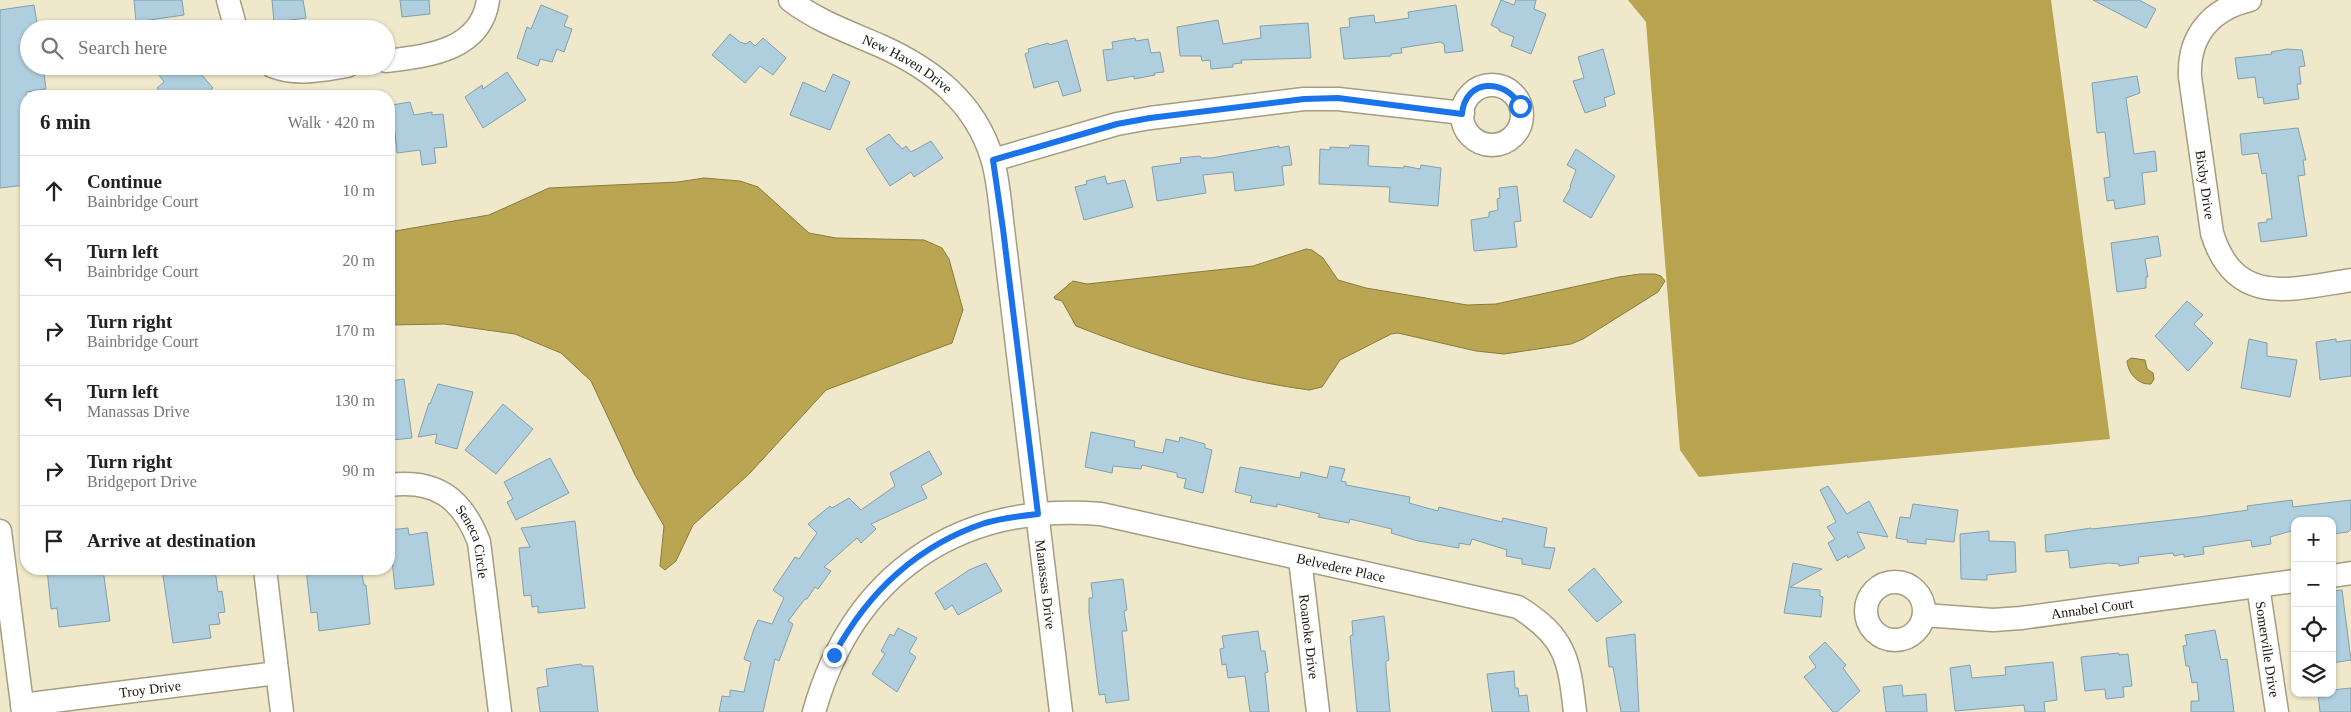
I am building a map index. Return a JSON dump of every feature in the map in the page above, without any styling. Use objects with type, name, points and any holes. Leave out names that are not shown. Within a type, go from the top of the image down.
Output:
[{"type":"street","points":[[228,0],[234,20]]},
{"type":"street","points":[[395,60],[428,56],[456,46],[468,37],[478,25],[487,8],[488,0]]},
{"type":"street","name":"New Haven Drive","points":[[790,0],[810,15],[906,58],[929,71],[955,94],[974,119],[993,160]]},
{"type":"street","name":"Bixby Drive","points":[[2250,0],[2220,10],[2199,34],[2190,59],[2190,77],[2212,233],[2217,249],[2234,272],[2243,280],[2265,288],[2285,290],[2351,280]]},
{"type":"street","points":[[993,160],[1125,123],[1304,99],[1338,98],[1462,114]]},
{"type":"street","name":"Manassas Drive","points":[[993,160],[1005,239],[1061,712]]},
{"type":"street","name":"Seneca Circle","points":[[395,484],[412,483],[436,489],[448,495],[467,515],[478,542],[500,712]]},
{"type":"street","name":"Belvedere Place","points":[[814,712],[823,681],[846,632],[874,594],[911,562],[950,538],[986,523],[1038,514],[1079,512],[1101,514],[1518,607],[1547,627],[1559,642],[1565,656],[1571,680],[1575,712]]},
{"type":"street","points":[[0,531],[23,708]]},
{"type":"street","name":"Roanoke Drive","points":[[1300,559],[1318,712]]},
{"type":"street","points":[[2336,575],[2351,573]]},
{"type":"street","points":[[267,575],[282,712]]},
{"type":"street","name":"Annabel Court","points":[[1924,615],[1992,620],[2021,618],[2291,582]]},
{"type":"street","name":"Somerville Drive","points":[[2258,586],[2277,712]]},
{"type":"street","name":"Troy Drive","points":[[23,708],[277,673]]},
{"type":"shaded area","points":[[1628,0],[2051,0],[2110,439],[1699,477],[1680,450],[1646,22]]},
{"type":"shaded area","points":[[704,178],[740,181],[758,187],[809,233],[836,238],[924,240],[942,248],[949,259],[963,310],[952,343],[826,390],[750,473],[693,525],[676,561],[665,570],[660,566],[664,526],[635,475],[591,381],[561,353],[515,334],[444,324],[395,325],[395,231],[489,215],[549,188],[678,182]]},
{"type":"shaded area","points":[[1306,249],[1312,250],[1323,258],[1338,280],[1366,288],[1467,305],[1496,304],[1640,274],[1655,274],[1661,276],[1665,281],[1658,292],[1583,339],[1571,344],[1504,354],[1476,351],[1398,333],[1391,334],[1340,360],[1322,387],[1309,390],[1220,373],[1162,357],[1105,337],[1076,326],[1062,301],[1054,297],[1073,281],[1087,284],[1253,266]]},
{"type":"shaded area","points":[[2131,358],[2145,360],[2147,369],[2153,373],[2154,379],[2151,384],[2142,383],[2134,377],[2129,370],[2127,361]]},
{"type":"building","points":[[134,0],[182,0],[184,15],[136,20]]},
{"type":"building","points":[[272,0],[303,0],[306,18],[274,20]]},
{"type":"building","points":[[400,0],[429,0],[430,14],[402,17]]},
{"type":"building","points":[[1501,0],[1514,5],[1516,0],[1536,0],[1534,9],[1546,14],[1531,54],[1511,46],[1514,37],[1499,31],[1499,29],[1491,25]]},
{"type":"building","points":[[2093,0],[2139,0],[2156,9],[2146,28]]},
{"type":"building","points":[[34,5],[36,20],[20,20],[20,75],[44,75],[46,89],[20,90],[20,186],[0,188],[0,10]]},
{"type":"building","points":[[541,5],[568,16],[564,26],[572,29],[564,52],[557,49],[552,62],[540,59],[538,66],[517,58],[527,27],[531,29]]},
{"type":"building","points":[[1456,5],[1463,51],[1445,53],[1444,44],[1440,42],[1401,48],[1402,53],[1391,54],[1391,56],[1344,59],[1340,28],[1350,27],[1349,18],[1374,15],[1375,23],[1409,18],[1408,12]]},
{"type":"building","points":[[1218,20],[1223,44],[1261,38],[1260,26],[1308,23],[1311,58],[1241,60],[1242,63],[1233,64],[1233,67],[1211,69],[1210,60],[1202,61],[1201,56],[1180,56],[1177,27]]},
{"type":"building","points":[[730,34],[740,42],[746,44],[750,41],[755,46],[763,38],[786,58],[773,75],[760,66],[745,83],[712,55]]},
{"type":"building","points":[[1135,38],[1136,41],[1148,39],[1151,53],[1160,52],[1164,72],[1134,79],[1134,76],[1107,81],[1103,50],[1113,49],[1112,42]]},
{"type":"building","points":[[1067,40],[1081,91],[1063,96],[1058,81],[1034,88],[1025,54],[1029,52],[1028,49]]},
{"type":"building","points":[[1603,49],[1615,94],[1604,98],[1606,106],[1585,113],[1573,81],[1584,78],[1578,57]]},
{"type":"building","points":[[2287,49],[2302,50],[2305,66],[2299,67],[2301,84],[2297,84],[2299,99],[2264,104],[2263,97],[2258,98],[2255,77],[2238,79],[2235,58],[2272,54],[2271,52]]},
{"type":"building","points":[[507,72],[526,100],[483,128],[465,97],[482,85],[483,89]]},
{"type":"building","points":[[833,74],[850,82],[830,130],[790,115],[803,82],[825,92]]},
{"type":"building","points":[[159,75],[202,75],[213,88],[210,90],[159,90],[157,88],[164,82]]},
{"type":"building","points":[[2137,76],[2140,93],[2126,98],[2134,154],[2155,151],[2157,171],[2142,173],[2145,204],[2115,209],[2114,200],[2107,201],[2104,178],[2110,177],[2105,132],[2097,133],[2092,83]]},
{"type":"building","points":[[410,102],[414,115],[432,112],[432,115],[443,114],[447,147],[434,148],[436,163],[422,165],[420,150],[397,153],[395,104]]},
{"type":"building","points":[[2298,128],[2306,160],[2303,160],[2305,175],[2298,176],[2307,236],[2261,242],[2258,223],[2267,222],[2267,219],[2272,219],[2266,173],[2262,174],[2258,153],[2242,155],[2240,134]]},
{"type":"building","points":[[889,134],[902,149],[906,146],[911,152],[931,141],[943,158],[914,177],[911,172],[890,186],[866,149]]},
{"type":"building","points":[[1350,145],[1369,146],[1368,166],[1404,168],[1404,166],[1420,169],[1421,165],[1441,168],[1438,206],[1389,202],[1390,187],[1319,184],[1320,149],[1330,150],[1330,147],[1349,148]]},
{"type":"building","points":[[1279,146],[1279,148],[1289,146],[1292,165],[1282,166],[1284,185],[1235,191],[1233,172],[1203,175],[1206,193],[1157,201],[1152,167],[1181,163],[1180,158],[1200,156],[1201,158],[1211,158]]},
{"type":"building","points":[[1576,149],[1615,176],[1591,218],[1563,201],[1571,187],[1576,170],[1567,165]]},
{"type":"building","points":[[1105,176],[1107,184],[1125,180],[1133,207],[1084,220],[1075,187],[1087,184],[1086,181]]},
{"type":"building","points":[[1517,186],[1521,221],[1514,222],[1517,247],[1474,251],[1471,220],[1489,217],[1489,212],[1498,210],[1499,188]]},
{"type":"building","points":[[2158,236],[2161,256],[2145,259],[2148,277],[2146,277],[2146,288],[2117,292],[2111,243]]},
{"type":"building","points":[[2187,301],[2203,315],[2194,324],[2213,343],[2188,371],[2155,336]]},
{"type":"building","points":[[2249,339],[2267,343],[2267,356],[2297,360],[2290,397],[2241,388]]},
{"type":"building","points":[[2336,339],[2336,342],[2351,340],[2351,376],[2320,380],[2316,342]]},
{"type":"building","points":[[404,379],[412,438],[395,440],[395,380]]},
{"type":"building","points":[[438,384],[473,392],[457,449],[435,443],[437,434],[418,437],[429,403]]},
{"type":"building","points":[[503,404],[533,429],[496,474],[465,450]]},
{"type":"building","points":[[1091,432],[1135,441],[1134,447],[1163,453],[1166,439],[1179,442],[1180,437],[1205,444],[1205,448],[1212,450],[1203,493],[1184,488],[1186,479],[1177,477],[1177,473],[1142,465],[1141,469],[1113,466],[1112,473],[1085,467]]},
{"type":"building","points":[[929,451],[942,474],[921,486],[927,498],[871,524],[876,529],[861,543],[857,538],[824,567],[831,571],[818,589],[815,587],[788,621],[793,624],[779,661],[775,659],[763,712],[719,712],[722,696],[730,697],[730,690],[744,692],[751,662],[744,659],[754,629],[758,620],[772,624],[784,598],[773,590],[795,557],[799,559],[817,533],[808,524],[830,506],[832,508],[849,498],[861,510],[895,486],[890,473]]},
{"type":"building","points":[[550,458],[569,493],[516,520],[507,502],[513,499],[504,482]]},
{"type":"building","points":[[1330,466],[1345,469],[1341,481],[1346,482],[1346,485],[1410,497],[1409,503],[1438,511],[1439,507],[1502,522],[1503,518],[1547,528],[1544,547],[1555,548],[1550,569],[1522,564],[1522,559],[1506,556],[1507,550],[1472,539],[1470,545],[1459,543],[1459,548],[1418,541],[1391,533],[1392,529],[1350,519],[1349,523],[1318,517],[1320,514],[1277,504],[1277,507],[1250,502],[1252,496],[1235,492],[1240,467],[1300,478],[1301,472],[1327,478]]},
{"type":"building","points":[[1828,486],[1847,514],[1869,501],[1888,537],[1857,532],[1865,548],[1848,558],[1847,555],[1837,561],[1828,543],[1835,539],[1827,527],[1836,522],[1820,490]]},
{"type":"building","points":[[2292,500],[2293,507],[2351,500],[2351,529],[2348,532],[2336,534],[2336,517],[2291,517],[2291,531],[2270,537],[2271,544],[2252,547],[2251,540],[2203,547],[2204,554],[2184,557],[2184,554],[2174,556],[2173,553],[2138,557],[2139,563],[2119,566],[2119,564],[2109,563],[2070,568],[2068,550],[2046,552],[2045,535],[2248,510],[2247,506]]},
{"type":"building","points":[[1913,504],[1958,510],[1954,542],[1926,539],[1926,544],[1907,542],[1908,540],[1896,538],[1900,517],[1910,518]]},
{"type":"building","points":[[575,521],[585,608],[538,613],[538,606],[532,607],[531,595],[524,596],[519,548],[530,547],[521,528]]},
{"type":"building","points":[[408,528],[409,535],[427,532],[434,585],[395,589],[395,529]]},
{"type":"building","points":[[1989,531],[1989,541],[2015,542],[2016,572],[1987,575],[1987,580],[1961,579],[1960,534]]},
{"type":"building","points":[[986,563],[1002,591],[958,615],[952,605],[945,610],[935,593],[969,570]]},
{"type":"building","points":[[1793,563],[1822,569],[1790,587],[1820,590],[1820,596],[1823,597],[1821,617],[1784,613]]},
{"type":"building","points":[[1594,568],[1622,602],[1597,622],[1568,590]]},
{"type":"building","points":[[48,575],[104,575],[110,621],[59,627],[57,608],[51,609]]},
{"type":"building","points":[[163,575],[216,575],[218,592],[222,591],[225,612],[218,613],[220,624],[209,625],[211,638],[173,643]]},
{"type":"building","points":[[307,575],[362,575],[364,585],[366,585],[370,624],[319,631],[317,612],[311,613]]},
{"type":"building","points":[[1123,579],[1127,610],[1124,611],[1127,631],[1122,631],[1129,700],[1106,703],[1105,694],[1099,695],[1097,679],[1089,613],[1089,598],[1093,598],[1091,583]]},
{"type":"building","points":[[2342,590],[2351,660],[2336,662],[2336,607],[2336,591]]},
{"type":"building","points":[[1384,616],[1389,660],[1386,661],[1386,668],[1390,712],[1357,712],[1350,636],[1353,635],[1352,621]]},
{"type":"building","points":[[898,628],[917,638],[909,652],[916,657],[897,692],[872,674],[885,654],[881,651],[890,634],[894,636]]},
{"type":"building","points":[[2215,630],[2221,660],[2227,659],[2234,712],[2191,712],[2191,701],[2199,701],[2197,682],[2192,683],[2189,666],[2186,666],[2183,646],[2187,645],[2185,635]]},
{"type":"building","points":[[1258,631],[1261,651],[1265,651],[1268,672],[1265,673],[1269,712],[1250,712],[1245,676],[1228,678],[1226,664],[1222,665],[1220,649],[1224,648],[1222,636]]},
{"type":"building","points":[[1635,634],[1639,712],[1621,712],[1613,667],[1609,667],[1606,638]]},
{"type":"building","points":[[1825,642],[1846,665],[1843,668],[1860,691],[1837,712],[1833,712],[1804,677],[1816,667],[1809,657]]},
{"type":"building","points":[[2119,653],[2119,655],[2128,654],[2132,686],[2123,687],[2124,697],[2106,699],[2105,689],[2085,691],[2081,657]]},
{"type":"building","points":[[2053,662],[2057,700],[2044,702],[2045,712],[2025,712],[2024,705],[1955,711],[1950,668],[1970,665],[1972,678],[2006,675],[2005,667]]},
{"type":"building","points":[[581,664],[582,666],[593,666],[598,712],[540,712],[537,688],[548,686],[546,669]]},
{"type":"building","points":[[1514,671],[1515,688],[1518,688],[1519,696],[1527,695],[1529,712],[1492,712],[1487,674]]},
{"type":"building","points":[[1902,685],[1903,696],[1926,694],[1927,712],[1886,712],[1883,687]]},
{"type":"building","points":[[2351,688],[2351,712],[2320,712],[2318,697],[2336,697],[2336,690]]},
{"type":"route","points":[[834,655],[846,632],[874,594],[911,562],[950,538],[986,523],[1038,514],[993,160],[1117,124],[1150,118],[1304,99],[1338,98],[1462,114],[1466,100],[1472,93],[1480,87],[1490,85],[1500,86],[1509,90],[1516,97],[1520,106]]}]
